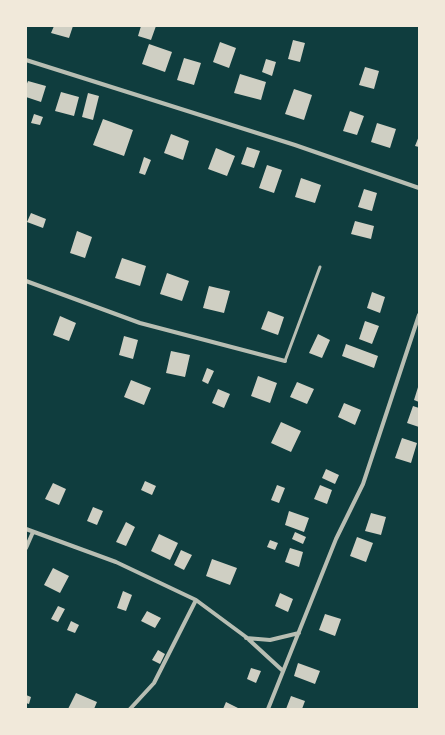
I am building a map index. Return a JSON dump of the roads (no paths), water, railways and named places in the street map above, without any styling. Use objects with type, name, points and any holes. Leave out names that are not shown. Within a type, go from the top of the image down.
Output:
[{"type":"street","points":[[26,60],[295,145],[419,188]]},
{"type":"street","points":[[26,281],[140,323],[285,361]]},
{"type":"street","points":[[268,709],[336,539],[363,484],[419,315]]},
{"type":"street","points":[[26,529],[116,562],[196,600],[246,638],[284,671]]},
{"type":"street","points":[[26,548],[33,532]]},
{"type":"street","points":[[130,709],[154,683],[196,600]]},
{"type":"street","points":[[246,638],[270,640],[299,633]]},
{"type":"lane","points":[[285,361],[320,267]]}]
